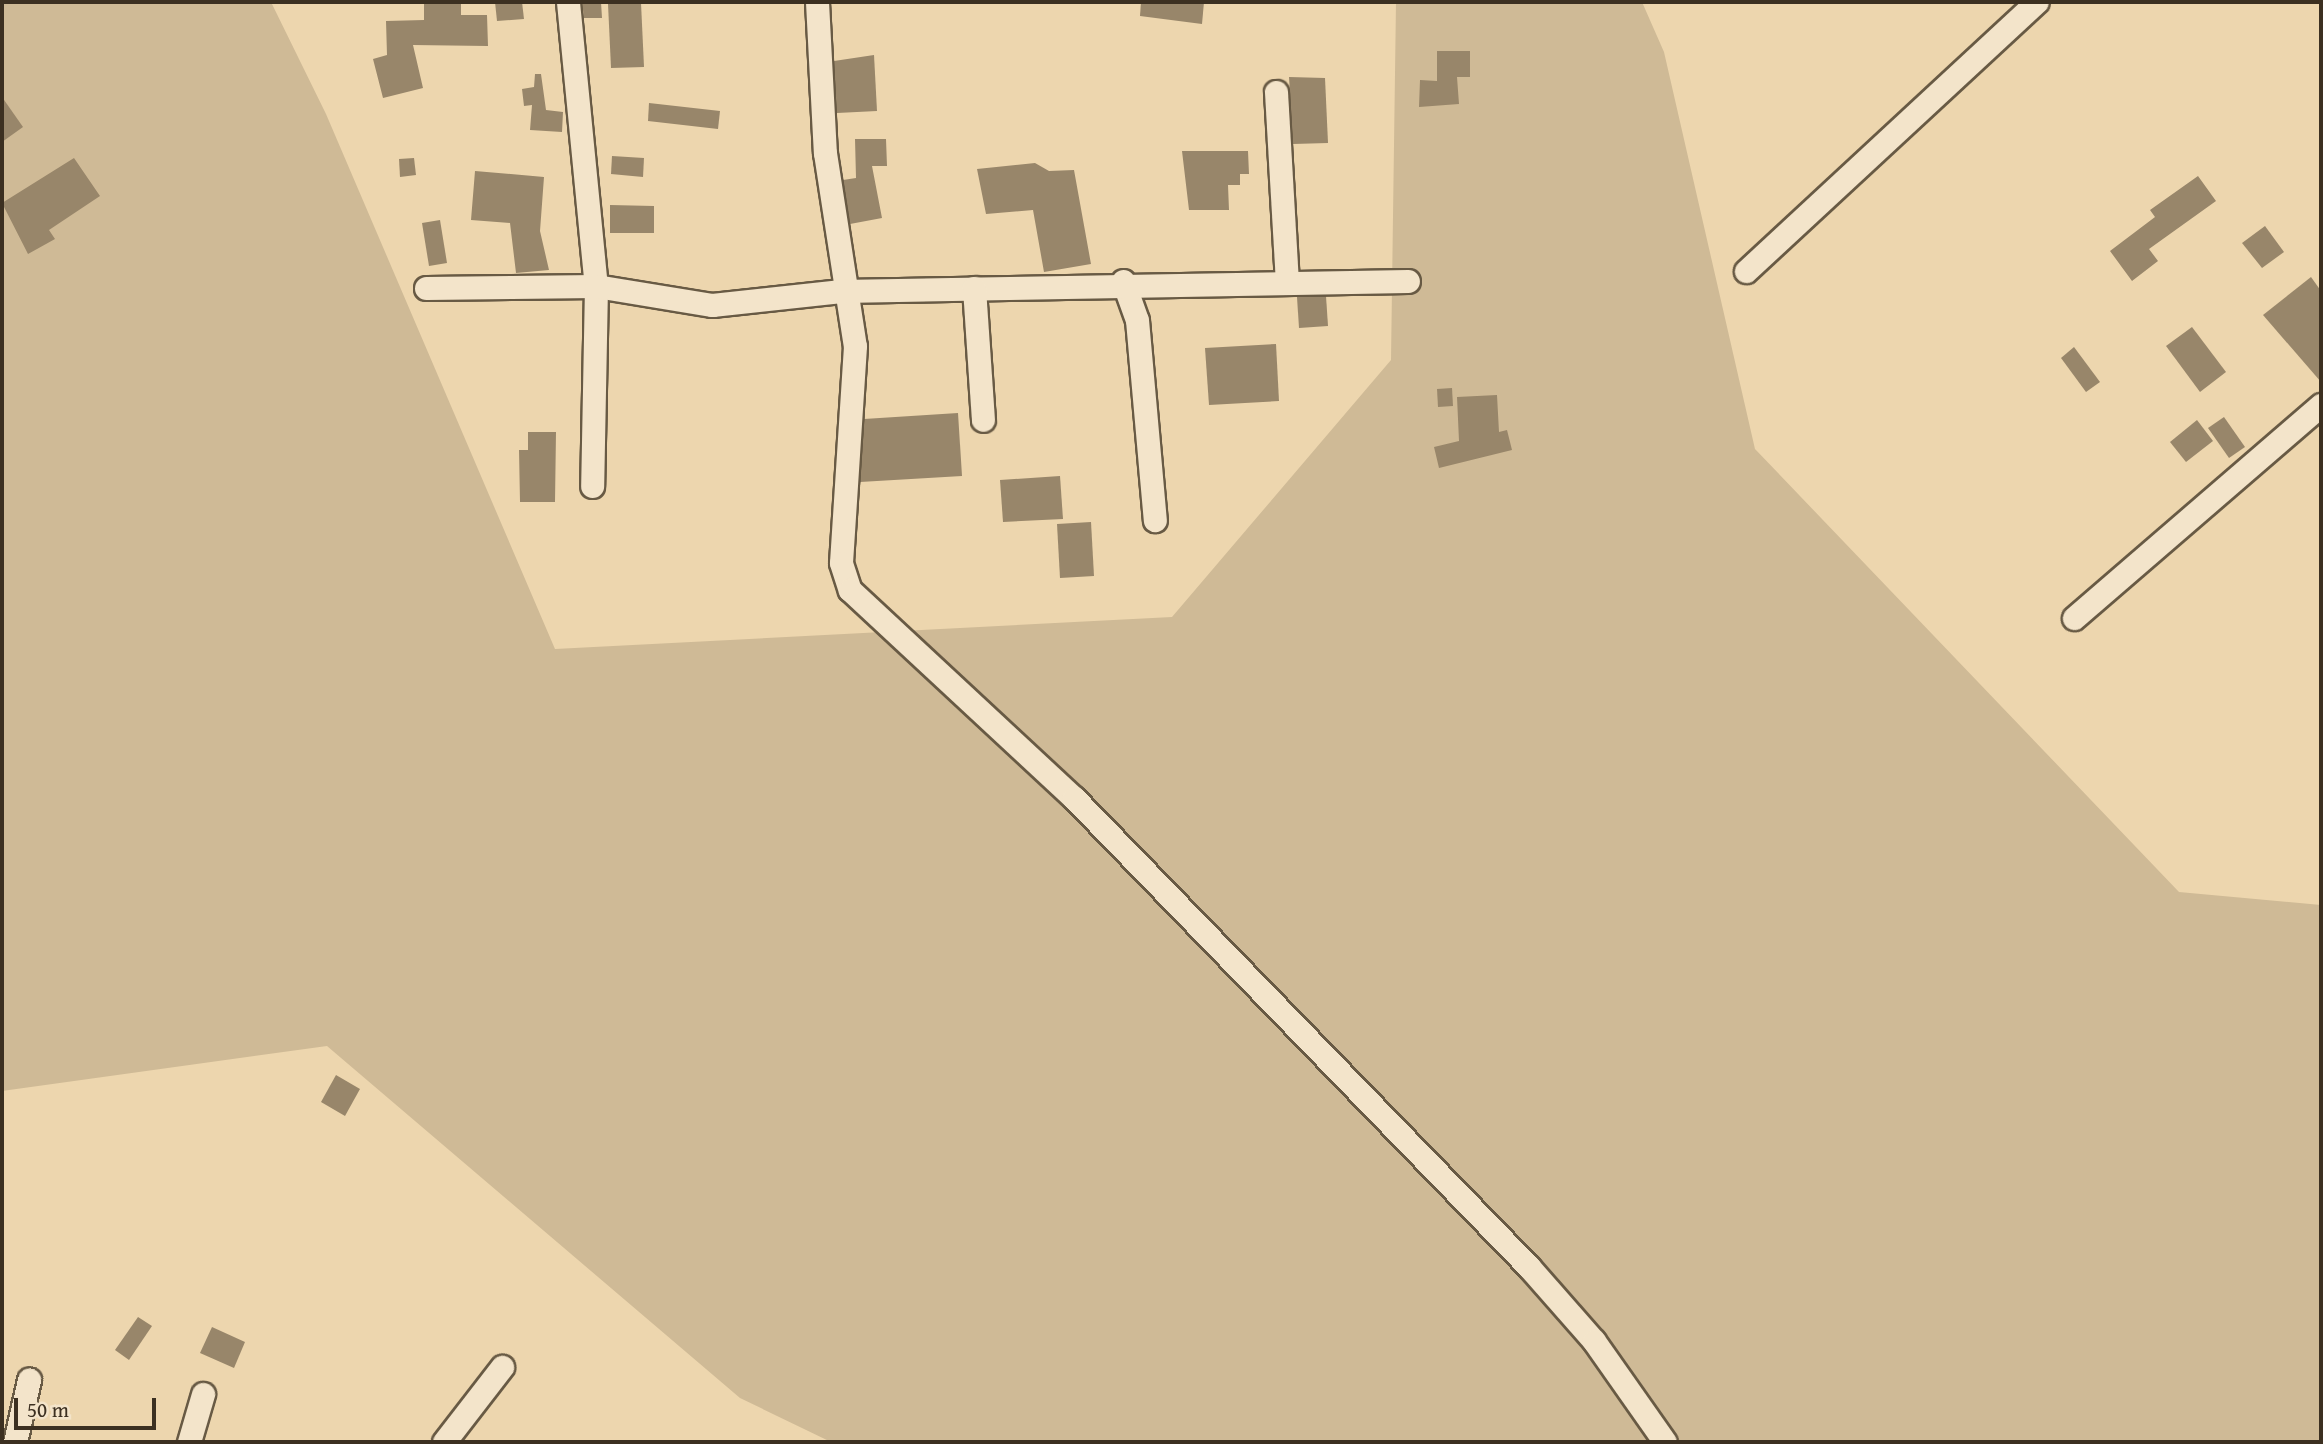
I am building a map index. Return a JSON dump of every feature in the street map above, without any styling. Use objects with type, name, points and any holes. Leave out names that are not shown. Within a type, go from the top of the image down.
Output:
[{"type":"street","points":[[568,2],[596,286],[592,486]]},
{"type":"street","points":[[817,2],[841,291],[855,346],[841,563],[850,590],[1074,798],[1529,1267],[1594,1341],[1665,1442]]},
{"type":"street","points":[[1746,271],[2036,2]]},
{"type":"street","points":[[1276,92],[1287,279]]},
{"type":"street","points":[[426,288],[596,286],[712,305],[841,291],[1123,281],[1408,281]]},
{"type":"street","points":[[1123,281],[1138,320],[1155,520]]},
{"type":"street","points":[[974,288],[983,420]]},
{"type":"street","points":[[2074,618],[2321,405]]},
{"type":"street","points":[[443,1442],[502,1367]]},
{"type":"street","points":[[15,1442],[29,1380]]},
{"type":"street","points":[[189,1442],[203,1394]]},
{"type":"shaded area","points":[[2,2],[271,2],[326,114],[555,649],[1172,617],[1391,360],[1396,2],[1642,2],[1664,52],[1755,449],[2179,892],[2321,905],[2321,1442],[831,1442],[740,1398],[327,1046],[2,1091]]},
{"type":"building","points":[[424,2],[461,2],[461,15],[487,15],[488,46],[413,45],[423,88],[383,98],[373,59],[387,55],[386,21],[424,20]]},
{"type":"building","points":[[495,2],[522,2],[524,19],[497,21]]},
{"type":"building","points":[[582,2],[601,2],[602,18],[584,18]]},
{"type":"building","points":[[1141,2],[1204,2],[1202,24],[1140,16]]},
{"type":"building","points":[[641,3],[644,67],[611,68],[608,4]]},
{"type":"building","points":[[1437,51],[1470,51],[1470,77],[1457,77],[1459,104],[1419,107],[1420,80],[1437,81]]},
{"type":"building","points":[[874,55],[877,111],[837,113],[834,61]]},
{"type":"building","points":[[535,74],[541,74],[546,110],[563,112],[562,132],[530,130],[532,105],[524,106],[522,89],[534,87]]},
{"type":"building","points":[[1289,77],[1325,78],[1328,143],[1293,144]]},
{"type":"building","points":[[2,97],[23,127],[2,142]]},
{"type":"building","points":[[649,103],[720,111],[718,129],[648,121]]},
{"type":"building","points":[[855,139],[886,139],[887,166],[872,166],[882,218],[850,224],[843,180],[856,178]]},
{"type":"building","points":[[1182,151],[1248,151],[1249,174],[1240,174],[1240,185],[1228,185],[1229,210],[1189,210]]},
{"type":"building","points":[[612,156],[644,158],[643,177],[611,174]]},
{"type":"building","points":[[74,158],[100,196],[49,230],[55,239],[28,254],[2,203]]},
{"type":"building","points":[[414,158],[416,175],[400,177],[399,159]]},
{"type":"building","points":[[1035,163],[1049,171],[1074,170],[1091,264],[1044,272],[1033,210],[986,214],[977,169]]},
{"type":"building","points":[[475,171],[544,177],[540,231],[549,270],[516,273],[510,223],[471,220]]},
{"type":"building","points":[[2198,176],[2216,201],[2149,249],[2158,261],[2132,281],[2110,251],[2155,217],[2150,210]]},
{"type":"building","points":[[610,205],[654,206],[654,233],[610,233]]},
{"type":"building","points":[[440,220],[447,263],[429,266],[422,223]]},
{"type":"building","points":[[2265,226],[2284,252],[2262,268],[2242,243]]},
{"type":"building","points":[[2311,277],[2321,291],[2321,382],[2263,315]]},
{"type":"building","points":[[1326,296],[1328,326],[1299,328],[1297,297]]},
{"type":"building","points":[[2192,327],[2226,372],[2200,392],[2166,346]]},
{"type":"building","points":[[1276,344],[1279,401],[1209,405],[1205,348]]},
{"type":"building","points":[[2074,347],[2100,382],[2086,392],[2061,358]]},
{"type":"building","points":[[1452,388],[1453,406],[1438,407],[1437,389]]},
{"type":"building","points":[[1497,395],[1499,432],[1507,430],[1512,450],[1439,468],[1434,447],[1459,441],[1457,397]]},
{"type":"building","points":[[958,413],[962,476],[860,482],[864,419]]},
{"type":"building","points":[[2224,417],[2245,447],[2229,458],[2208,428]]},
{"type":"building","points":[[2197,420],[2213,441],[2186,462],[2170,442]]},
{"type":"building","points":[[528,432],[556,432],[555,502],[520,502],[519,450],[528,450]]},
{"type":"building","points":[[1060,476],[1063,519],[1003,522],[1000,480]]},
{"type":"building","points":[[1091,522],[1094,576],[1060,578],[1057,524]]},
{"type":"building","points":[[336,1075],[360,1089],[345,1116],[321,1102]]},
{"type":"building","points":[[138,1317],[152,1326],[129,1360],[115,1350]]},
{"type":"building","points":[[212,1327],[245,1342],[234,1368],[200,1353]]}]
